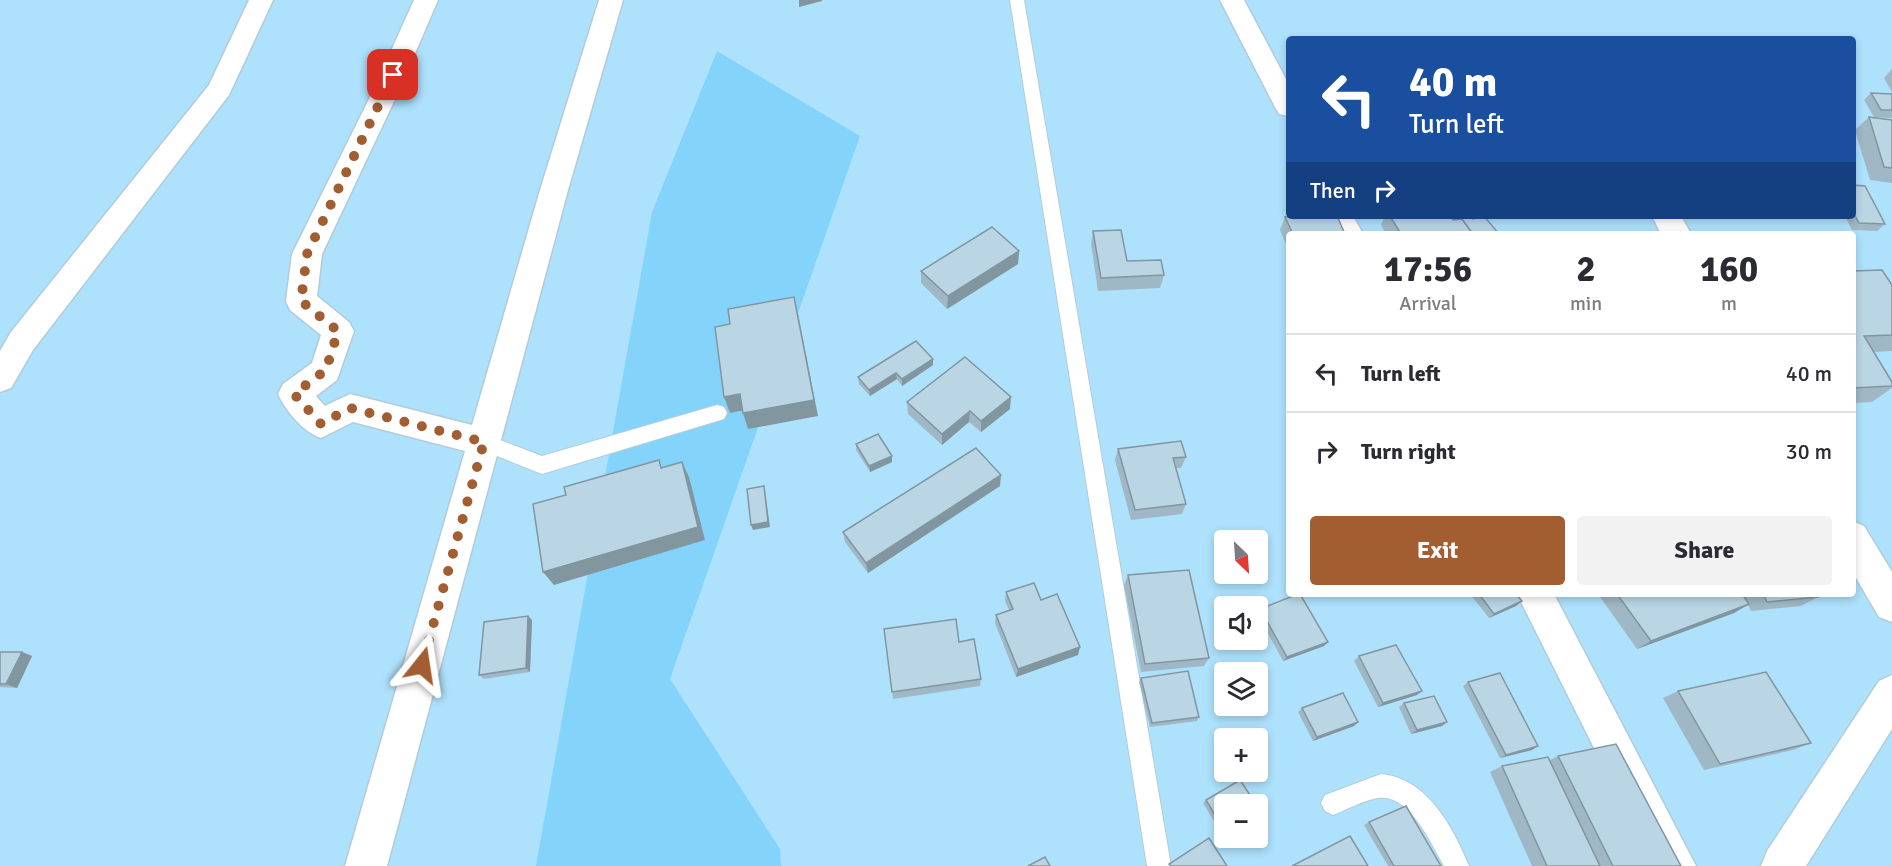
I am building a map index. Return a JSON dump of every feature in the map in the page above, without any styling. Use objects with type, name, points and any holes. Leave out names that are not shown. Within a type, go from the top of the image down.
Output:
[{"type":"street","points":[[0,379],[22,341],[220,89],[261,0]]},
{"type":"street","points":[[426,0],[385,93],[307,254],[301,301],[338,331],[326,370],[294,394],[321,424],[350,408],[484,442]]},
{"type":"street","points":[[366,866],[554,190],[611,0]]},
{"type":"street","points":[[1233,0],[1286,103]]},
{"type":"street","points":[[1856,544],[1892,605]]},
{"type":"street","points":[[1537,597],[1675,866]]},
{"type":"street","points":[[1782,866],[1892,694]]},
{"type":"lane","points":[[1017,0],[1159,866]]},
{"type":"lane","points":[[484,442],[542,465],[717,413]]},
{"type":"lane","points":[[1333,803],[1382,786],[1399,789],[1415,800],[1428,816],[1456,866]]},
{"type":"shaded area","points":[[0,0],[1892,0],[1892,866],[0,866]]},
{"type":"shaded area","points":[[717,51],[860,136],[670,679],[780,849],[781,866],[536,866],[652,212]]},
{"type":"building","points":[[1871,93],[1892,94],[1892,110],[1881,110]]},
{"type":"building","points":[[1869,117],[1892,120],[1892,168],[1884,167]]},
{"type":"building","points":[[1856,185],[1865,186],[1885,224],[1859,223],[1856,217]]},
{"type":"building","points":[[1285,217],[1286,219],[1338,219],[1344,231],[1292,231]]},
{"type":"building","points":[[1392,219],[1462,219],[1471,231],[1399,231]]},
{"type":"building","points":[[1462,219],[1486,219],[1496,231],[1471,231]]},
{"type":"building","points":[[992,227],[1019,251],[948,296],[921,271]]},
{"type":"building","points":[[1121,230],[1127,261],[1161,260],[1164,275],[1101,278],[1093,231]]},
{"type":"building","points":[[1882,270],[1892,285],[1892,335],[1864,336],[1892,382],[1892,386],[1856,388],[1856,271]]},
{"type":"building","points":[[794,297],[814,400],[743,413],[740,394],[724,397],[715,327],[730,324],[728,309]]},
{"type":"building","points":[[916,341],[933,359],[902,379],[896,373],[869,390],[858,377]]},
{"type":"building","points":[[965,357],[1011,397],[981,421],[970,411],[942,434],[907,402]]},
{"type":"building","points":[[878,434],[892,456],[869,466],[856,444]]},
{"type":"building","points":[[1181,441],[1186,457],[1173,458],[1186,504],[1135,510],[1118,449]]},
{"type":"building","points":[[976,448],[1001,475],[866,563],[843,532]]},
{"type":"building","points":[[659,460],[661,468],[682,462],[698,527],[543,572],[533,504],[566,495],[564,487]]},
{"type":"building","points":[[764,486],[768,522],[751,525],[747,489]]},
{"type":"building","points":[[1189,570],[1209,658],[1145,664],[1128,575]]},
{"type":"building","points":[[1034,583],[1041,600],[1057,594],[1080,647],[1018,669],[996,615],[1013,609],[1006,592]]},
{"type":"building","points":[[1290,597],[1302,597],[1328,642],[1287,657],[1268,623],[1268,606]]},
{"type":"building","points":[[1481,597],[1519,597],[1522,601],[1494,614]]},
{"type":"building","points":[[1619,597],[1744,597],[1749,604],[1651,641]]},
{"type":"building","points":[[1764,597],[1818,597],[1767,602]]},
{"type":"building","points":[[528,616],[526,668],[479,675],[484,622]]},
{"type":"building","points":[[956,619],[959,642],[974,639],[981,679],[892,692],[884,629]]},
{"type":"building","points":[[1396,645],[1422,691],[1383,703],[1359,656]]},
{"type":"building","points":[[0,652],[22,652],[6,684],[0,684]]},
{"type":"building","points":[[1188,671],[1199,717],[1152,723],[1141,678]]},
{"type":"building","points":[[1766,672],[1811,743],[1720,764],[1678,691]]},
{"type":"building","points":[[1500,673],[1538,746],[1506,755],[1468,682]]},
{"type":"building","points":[[1343,693],[1358,722],[1317,737],[1302,708]]},
{"type":"building","points":[[1434,696],[1447,722],[1417,730],[1404,703]]},
{"type":"building","points":[[1616,744],[1681,866],[1613,866],[1558,756]]},
{"type":"building","points":[[1548,757],[1600,866],[1547,866],[1502,766]]},
{"type":"building","points":[[1237,782],[1241,782],[1249,794],[1216,794]]},
{"type":"building","points":[[1214,795],[1214,813],[1206,800]]},
{"type":"building","points":[[1406,806],[1441,866],[1394,866],[1369,822]]},
{"type":"building","points":[[1350,836],[1368,866],[1292,866]]},
{"type":"building","points":[[1209,838],[1227,866],[1171,866],[1169,864]]},
{"type":"building","points":[[1045,857],[1050,866],[1028,866]]},
{"type":"route","points":[[393,75],[307,254],[301,301],[338,331],[326,370],[294,394],[321,424],[350,408],[484,442],[422,665]]}]
